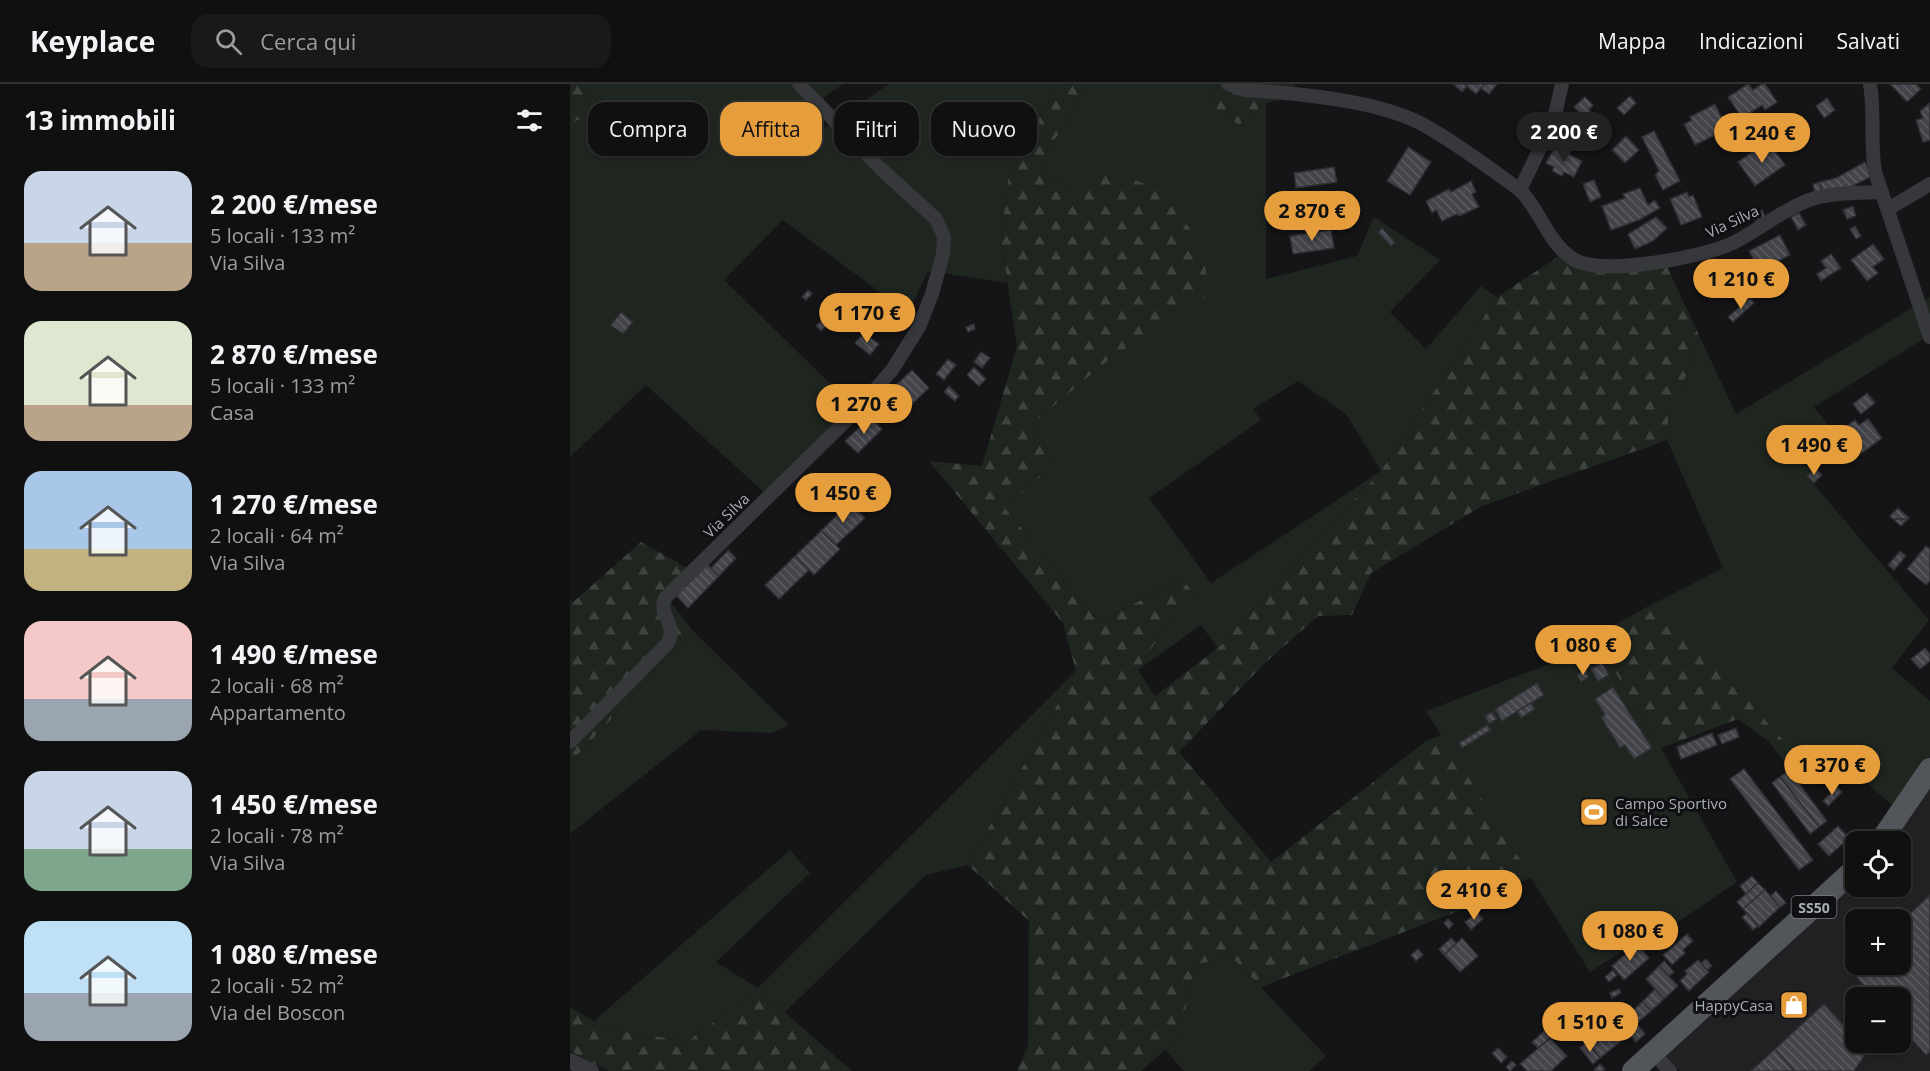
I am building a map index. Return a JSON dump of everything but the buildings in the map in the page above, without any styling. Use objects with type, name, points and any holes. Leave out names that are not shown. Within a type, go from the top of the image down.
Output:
[{"type":"main road","points":[[1888,831],[1930,769]]},
{"type":"main road","name":"SS50","points":[[1633,1071],[1845,878]]},
{"type":"street","name":"Via Silva","points":[[570,742],[670,638],[671,627],[663,607],[665,598],[860,407],[892,370],[919,327],[932,294],[945,242],[936,219],[880,168],[800,84]]},
{"type":"street","name":"Via Silva","points":[[1228,84],[1244,90],[1360,104],[1411,119],[1455,144],[1520,190],[1565,254],[1584,264],[1607,267],[1634,266],[1713,250],[1747,236],[1806,201],[1835,195],[1881,192]]},
{"type":"street","points":[[1520,190],[1554,119],[1562,84]]},
{"type":"street","points":[[1870,84],[1873,160],[1881,192],[1930,337]]},
{"type":"street","points":[[1888,209],[1930,184]]},
{"type":"street","points":[[1653,1053],[1670,1071]]},
{"type":"street","points":[[570,1061],[591,1071]]},
{"type":"shaded area","points":[[1930,773],[1930,1071],[1680,1071],[1657,1054],[1845,880],[1845,897],[1911,897],[1911,831],[1892,831]]},
{"type":"green space","points":[[570,84],[587,84],[588,116],[570,123]]},
{"type":"green space","points":[[587,84],[843,84],[818,102],[720,102],[720,156],[822,156],[822,124],[826,128],[834,122],[834,156],[919,156],[919,102],[863,102],[889,84],[1061,84],[1037,121],[1037,102],[931,102],[931,156],[1015,156],[1010,163],[1001,239],[1007,283],[928,271],[908,313],[783,220],[724,280],[853,406],[766,494],[646,385],[570,457],[570,123],[588,116],[588,156],[708,156],[708,102],[588,102]]},
{"type":"green space","points":[[1061,84],[1089,84],[1039,165],[1075,196],[1103,168],[1161,190],[1199,241],[1211,293],[1112,357],[1032,424],[1054,465],[1005,508],[1099,621],[1182,580],[1200,599],[1170,619],[1138,670],[1155,696],[1218,648],[1381,471],[1497,297],[1562,254],[1578,265],[1663,258],[1698,333],[1681,392],[1669,405],[1667,440],[1482,506],[1371,573],[1352,615],[1318,616],[1264,664],[1179,752],[1271,862],[1426,741],[1442,735],[1531,877],[1487,900],[1261,987],[1231,956],[1195,965],[1179,1038],[1141,1071],[1017,1071],[1028,1046],[1029,921],[968,865],[1076,671],[1063,623],[929,461],[982,466],[1017,346],[1001,239],[1010,163],[1015,156],[1037,156],[1037,121]]},
{"type":"green space","points":[[1089,84],[1209,84],[1216,108],[1239,125],[1266,103],[1266,279],[1357,256],[1374,217],[1440,260],[1390,312],[1426,349],[1481,286],[1497,297],[1381,471],[1218,648],[1201,625],[1138,670],[1170,619],[1200,598],[1181,580],[1099,621],[1005,508],[1054,465],[1032,424],[1112,357],[1075,196],[1039,165]],"holes":[[[1298,381],[1346,414],[1381,471],[1211,583],[1149,498],[1261,420],[1253,409]]]},
{"type":"green space","points":[[1209,84],[1295,84],[1288,98],[1266,103],[1239,125],[1216,108]]},
{"type":"green space","points":[[1930,297],[1930,335],[1814,407],[1843,444],[1807,476],[1929,620],[1892,668],[1930,701],[1930,773],[1903,814],[1827,749],[1804,764],[1659,601],[1723,568],[1667,440],[1669,404],[1681,392],[1698,333],[1736,414]]},
{"type":"green space","points":[[641,542],[691,570],[668,599],[693,631],[570,763],[570,599],[572,603]]},
{"type":"green space","points":[[1659,600],[1804,764],[1793,772],[1768,741],[1738,719],[1661,748],[1594,637]]},
{"type":"green space","points":[[693,631],[789,725],[772,733],[701,730],[570,834],[570,763]]},
{"type":"green space","name":"Campo Sportivo di Salce","points":[[1599,645],[1737,882],[1644,945],[1639,940],[1590,972],[1426,711]]},
{"type":"green space","points":[[1076,671],[968,865],[926,875],[785,1012],[758,989],[688,1041],[610,1030],[594,1021],[790,850],[810,873],[716,962],[758,988]]},
{"type":"green space","points":[[1231,956],[1326,1056],[1309,1071],[1184,1071],[1165,1050],[1179,1038],[1195,965]]},
{"type":"green space","points":[[758,989],[852,1071],[609,1071],[570,1051],[570,1007],[610,1030],[688,1041]]},
{"type":"place","name":"Campo Sportivo di Salce","points":[[1594,812]]},
{"type":"place","name":"HappyCasa","points":[[1794,1005]]}]
